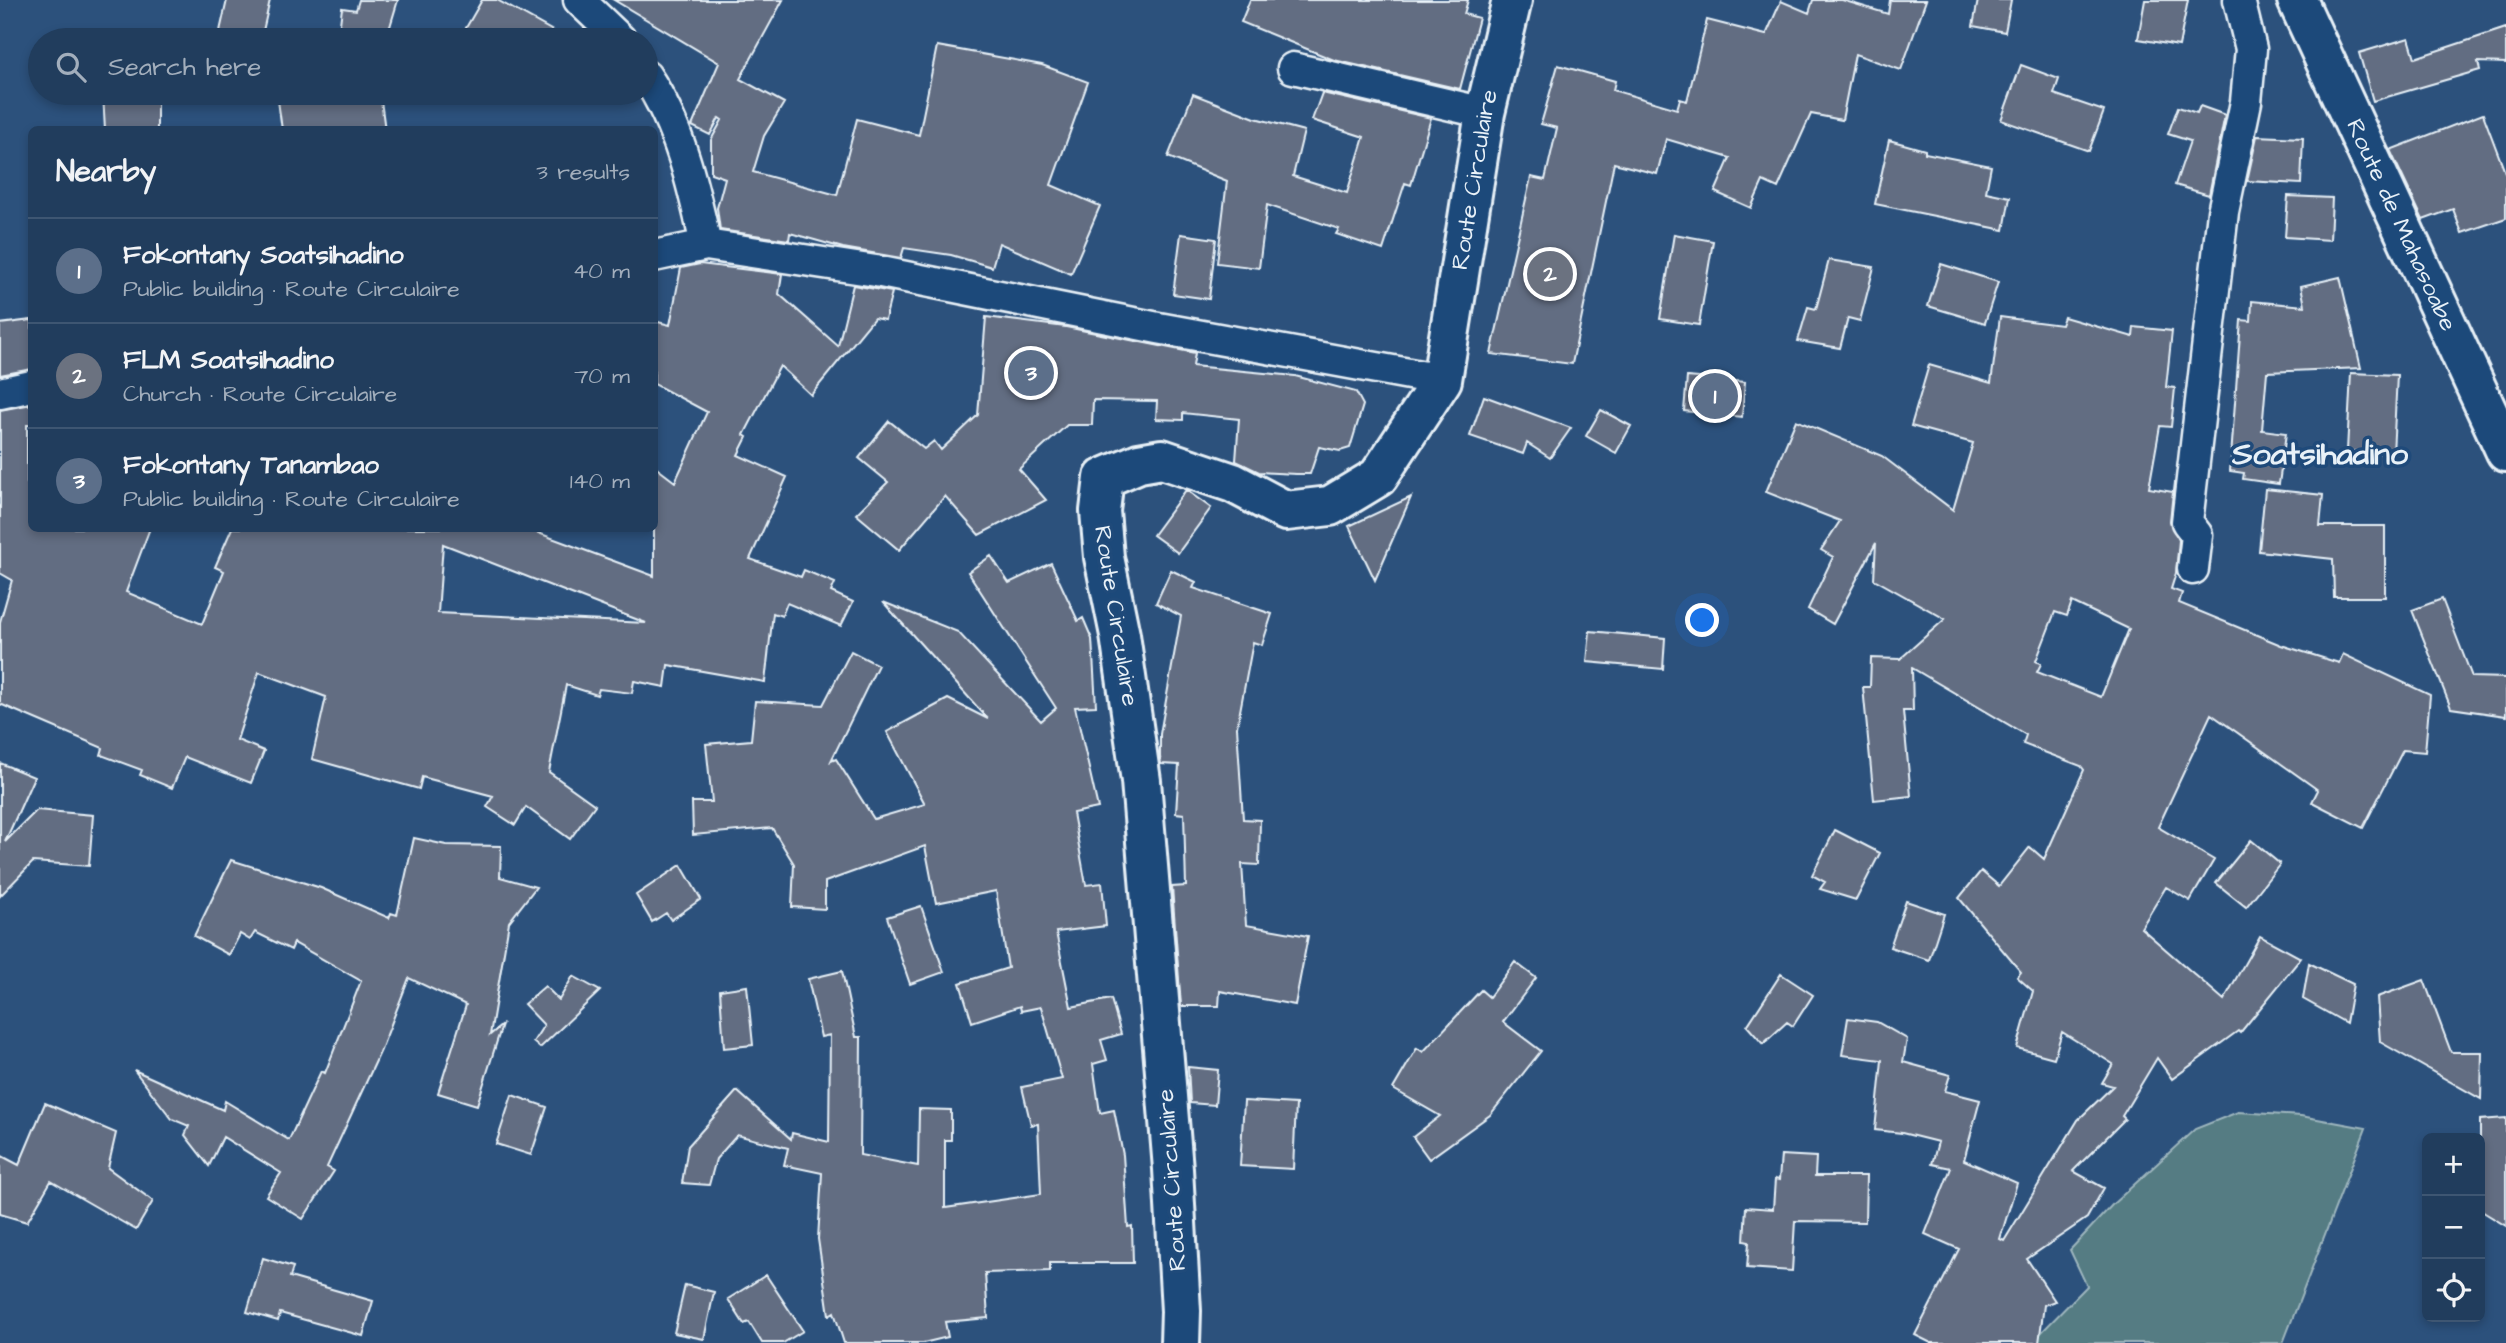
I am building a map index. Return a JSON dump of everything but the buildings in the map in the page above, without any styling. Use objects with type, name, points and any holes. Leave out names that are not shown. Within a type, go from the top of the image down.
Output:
[{"type":"street","points":[[579,0],[608,28]]},
{"type":"street","name":"Route Circulaire","points":[[1180,1343],[1181,1311],[1173,1169],[1141,780],[1120,635],[1104,557],[1100,511],[1104,478],[1139,463],[1162,459],[1233,483],[1286,511],[1330,506],[1378,477],[1442,380],[1485,113],[1512,0]]},
{"type":"street","points":[[2193,569],[2197,535],[2187,522],[2223,212],[2246,102],[2250,49],[2239,0]]},
{"type":"street","name":"Route de Mahasoabe","points":[[2297,0],[2506,452]]},
{"type":"street","points":[[1293,68],[1485,113]]},
{"type":"street","points":[[658,94],[690,172],[706,245]]},
{"type":"street","points":[[658,255],[706,245],[876,271],[1158,328],[1442,380]]},
{"type":"street","points":[[0,393],[28,387]]},
{"type":"green space","points":[[2238,1112],[2301,1116],[2366,1128],[2283,1343],[2031,1343],[2087,1286],[2070,1250],[2113,1204],[2195,1129]]},
{"type":"place","name":"FLM Soatsihadino","points":[[1550,274]]},
{"type":"place","name":"Fokontany Tanambao","points":[[1031,373]]},
{"type":"place","name":"Fokontany Soatsihadino","points":[[1715,396]]},
{"type":"district","name":"Soatsihadino","points":[[2320,454]]}]
